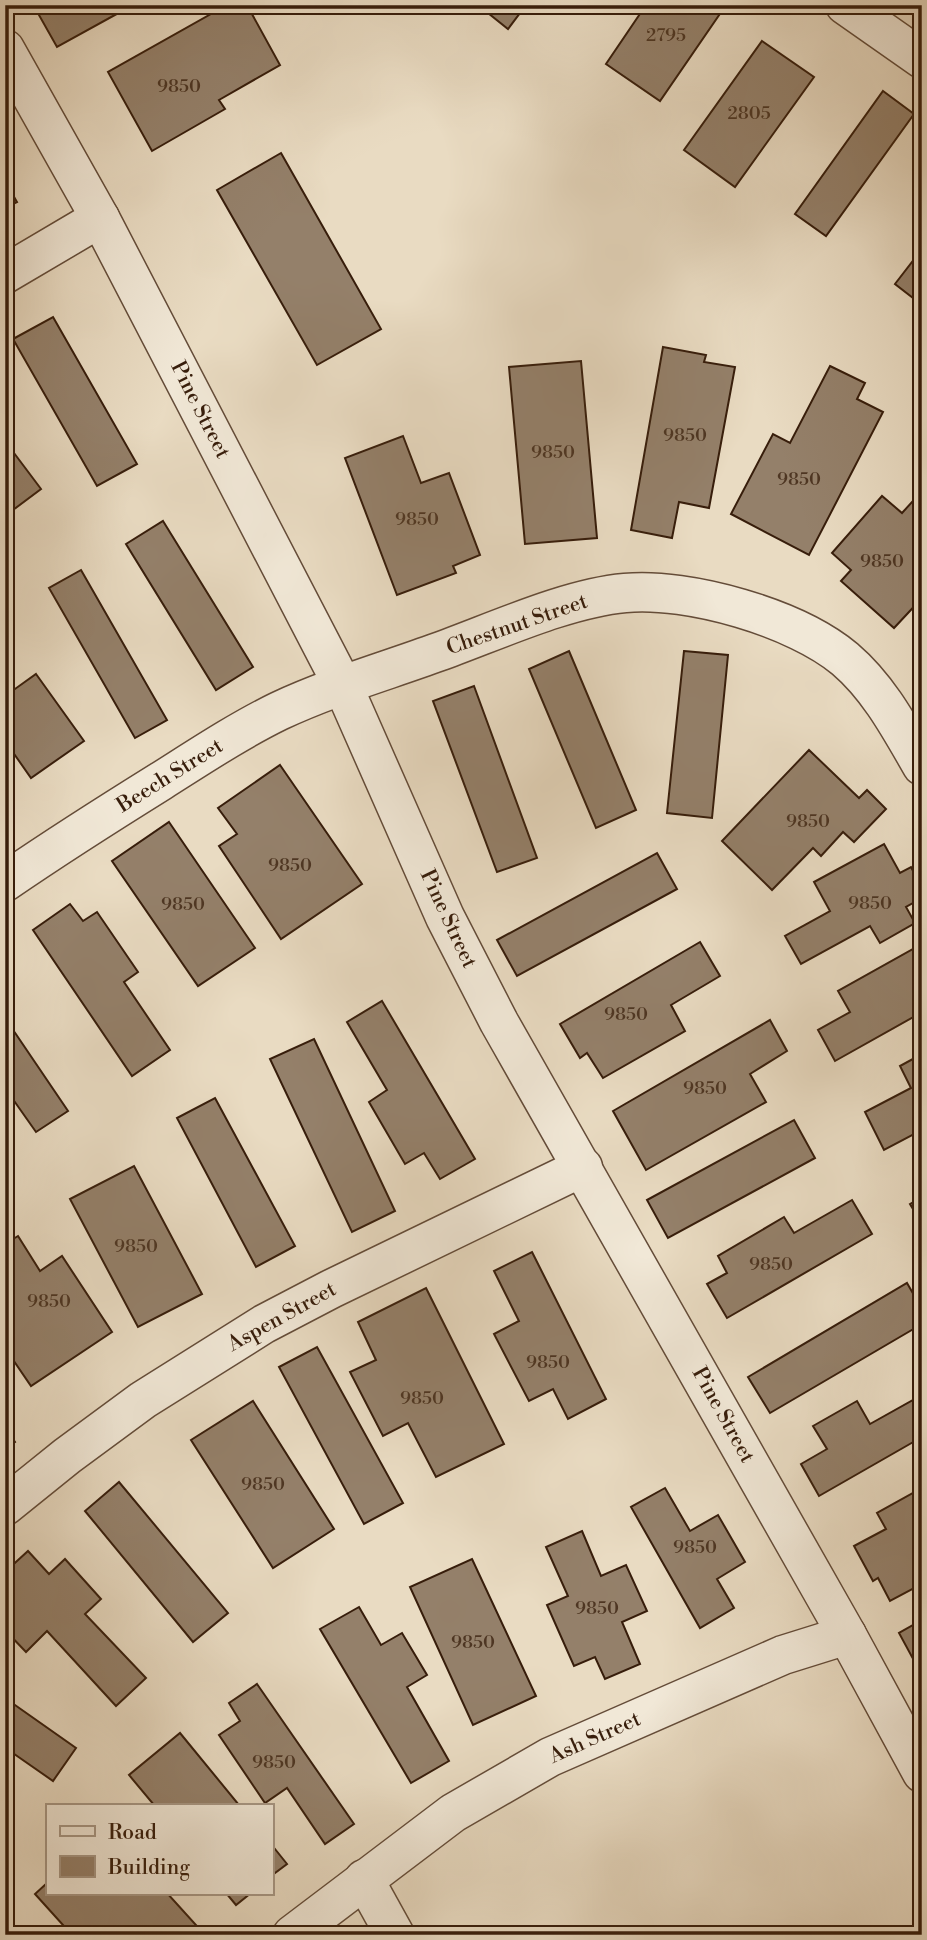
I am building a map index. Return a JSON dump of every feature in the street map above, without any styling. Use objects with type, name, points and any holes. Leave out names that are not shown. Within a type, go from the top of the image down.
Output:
[{"type":"street","points":[[845,5],[922,59]]},
{"type":"street","name":"Pine Street","points":[[5,49],[100,218],[343,686],[445,917],[499,1022],[847,1635],[922,1773]]},
{"type":"street","points":[[5,274],[100,218]]},
{"type":"street","name":"Chestnut Street","points":[[343,686],[578,602],[625,593],[658,593],[729,605],[761,614],[821,643],[846,660],[888,708],[922,766]]},
{"type":"street","name":"Beech Street","points":[[5,882],[54,848],[215,747],[279,711],[343,686]]},
{"type":"street","name":"Aspen Street","points":[[5,1506],[143,1400],[264,1324],[583,1167]]},
{"type":"street","name":"Ash Street","points":[[292,1935],[453,1813],[550,1757],[783,1655],[847,1635]]},
{"type":"street","points":[[364,1879],[395,1935]]},
{"type":"building","points":[[41,5],[133,5],[57,47],[35,8]]},
{"type":"building","points":[[227,5],[247,5],[280,65],[219,100],[225,109],[152,151],[108,72]]},
{"type":"building","points":[[478,5],[526,5],[508,29]]},
{"type":"building","points":[[646,5],[726,5],[660,101],[606,64]]},
{"type":"building","points":[[762,41],[814,77],[735,187],[684,150]]},
{"type":"building","points":[[883,91],[914,114],[826,236],[795,214]]},
{"type":"building","points":[[281,153],[381,329],[317,365],[217,190]]},
{"type":"building","points":[[5,181],[17,202],[5,208]]},
{"type":"building","points":[[922,249],[922,305],[895,284]]},
{"type":"building","points":[[53,317],[137,464],[97,486],[13,339]]},
{"type":"building","points":[[663,347],[706,355],[704,362],[735,367],[709,508],[679,502],[672,538],[631,530]]},
{"type":"building","points":[[581,361],[597,538],[525,544],[509,367]]},
{"type":"building","points":[[830,366],[865,383],[857,399],[883,412],[809,555],[731,514],[773,434],[790,443]]},
{"type":"building","points":[[403,436],[421,483],[449,473],[480,555],[453,566],[456,573],[397,595],[345,458]]},
{"type":"building","points":[[5,441],[41,489],[5,516]]},
{"type":"building","points":[[922,491],[922,598],[894,628],[841,581],[851,570],[832,553],[882,496],[902,513]]},
{"type":"building","points":[[163,521],[253,667],[216,690],[126,544]]},
{"type":"building","points":[[81,570],[167,720],[135,738],[49,588]]},
{"type":"building","points":[[569,651],[636,810],[596,828],[529,669]]},
{"type":"building","points":[[684,651],[728,655],[712,818],[667,813]]},
{"type":"building","points":[[36,674],[84,741],[31,778],[5,741],[5,676],[15,689]]},
{"type":"building","points":[[474,686],[537,858],[497,872],[433,701]]},
{"type":"building","points":[[809,750],[859,798],[867,790],[886,809],[854,842],[843,832],[821,856],[813,848],[772,890],[722,841]]},
{"type":"building","points":[[280,765],[362,884],[281,939],[219,846],[237,834],[218,808]]},
{"type":"building","points":[[169,822],[255,948],[198,986],[112,861]]},
{"type":"building","points":[[884,844],[900,873],[911,867],[922,888],[922,898],[906,907],[915,923],[880,943],[870,926],[801,964],[785,936],[830,911],[814,882]]},
{"type":"building","points":[[657,853],[677,889],[517,976],[497,940]]},
{"type":"building","points":[[70,904],[83,921],[97,912],[138,972],[124,982],[170,1050],[132,1076],[33,930]]},
{"type":"building","points":[[700,942],[720,976],[671,1005],[685,1031],[603,1078],[587,1053],[580,1058],[560,1024]]},
{"type":"building","points":[[922,944],[922,1022],[917,1015],[835,1061],[818,1030],[850,1012],[838,991]]},
{"type":"building","points":[[382,1001],[475,1159],[440,1179],[424,1153],[405,1164],[369,1102],[387,1090],[347,1022]]},
{"type":"building","points":[[5,1018],[68,1111],[36,1132],[5,1088]]},
{"type":"building","points":[[770,1020],[787,1051],[750,1074],[766,1102],[646,1170],[613,1111]]},
{"type":"building","points":[[314,1039],[395,1211],[352,1232],[270,1059]]},
{"type":"building","points":[[922,1054],[922,1130],[884,1150],[865,1112],[911,1088],[900,1066]]},
{"type":"building","points":[[215,1098],[295,1246],[256,1267],[177,1118]]},
{"type":"building","points":[[794,1120],[815,1158],[668,1238],[647,1200]]},
{"type":"building","points":[[134,1166],[202,1294],[138,1327],[70,1199]]},
{"type":"building","points":[[922,1197],[922,1224],[910,1204]]},
{"type":"building","points":[[852,1200],[872,1234],[727,1318],[707,1284],[727,1273],[718,1256],[784,1217],[794,1233]]},
{"type":"building","points":[[18,1236],[40,1271],[62,1256],[112,1332],[31,1386],[5,1348],[5,1244]]},
{"type":"building","points":[[532,1252],[606,1399],[568,1419],[553,1389],[529,1401],[494,1334],[519,1321],[494,1271]]},
{"type":"building","points":[[907,1283],[922,1309],[922,1324],[770,1413],[748,1377]]},
{"type":"building","points":[[426,1288],[504,1444],[436,1477],[408,1423],[383,1436],[350,1372],[376,1360],[358,1322]]},
{"type":"building","points":[[317,1347],[403,1503],[364,1524],[279,1367]]},
{"type":"building","points":[[922,1395],[922,1437],[819,1496],[801,1464],[827,1449],[813,1426],[857,1401],[870,1424]]},
{"type":"building","points":[[253,1401],[334,1529],[273,1568],[191,1440]]},
{"type":"building","points":[[5,1427],[15,1442],[5,1449]]},
{"type":"building","points":[[119,1482],[228,1613],[193,1642],[85,1511]]},
{"type":"building","points":[[665,1488],[690,1531],[718,1515],[745,1562],[717,1579],[734,1608],[700,1628],[631,1507]]},
{"type":"building","points":[[922,1488],[922,1584],[890,1601],[878,1578],[873,1581],[854,1546],[886,1529],[877,1513]]},
{"type":"building","points":[[582,1531],[601,1576],[626,1565],[647,1611],[622,1622],[640,1664],[605,1679],[595,1657],[574,1666],[547,1605],[568,1596],[546,1547]]},
{"type":"building","points":[[28,1551],[49,1574],[65,1559],[101,1599],[85,1614],[146,1678],[116,1706],[47,1631],[26,1652],[5,1630],[5,1572]]},
{"type":"building","points":[[472,1559],[536,1696],[473,1725],[410,1587]]},
{"type":"building","points":[[359,1607],[381,1645],[402,1633],[427,1675],[407,1687],[449,1761],[411,1783],[320,1629]]},
{"type":"building","points":[[922,1620],[922,1666],[918,1668],[899,1633]]},
{"type":"building","points":[[257,1684],[354,1824],[325,1844],[287,1788],[265,1803],[219,1735],[240,1721],[229,1703]]},
{"type":"building","points":[[5,1698],[76,1748],[53,1781],[7,1749],[5,1751]]},
{"type":"building","points":[[180,1733],[238,1804],[153,1804],[129,1775]]},
{"type":"building","points":[[273,1846],[287,1864],[273,1874]]},
{"type":"building","points":[[46,1884],[46,1895],[169,1895],[205,1935],[160,1935],[155,1929],[149,1935],[72,1935],[35,1894]]},
{"type":"building","points":[[228,1895],[248,1895],[236,1905]]}]
